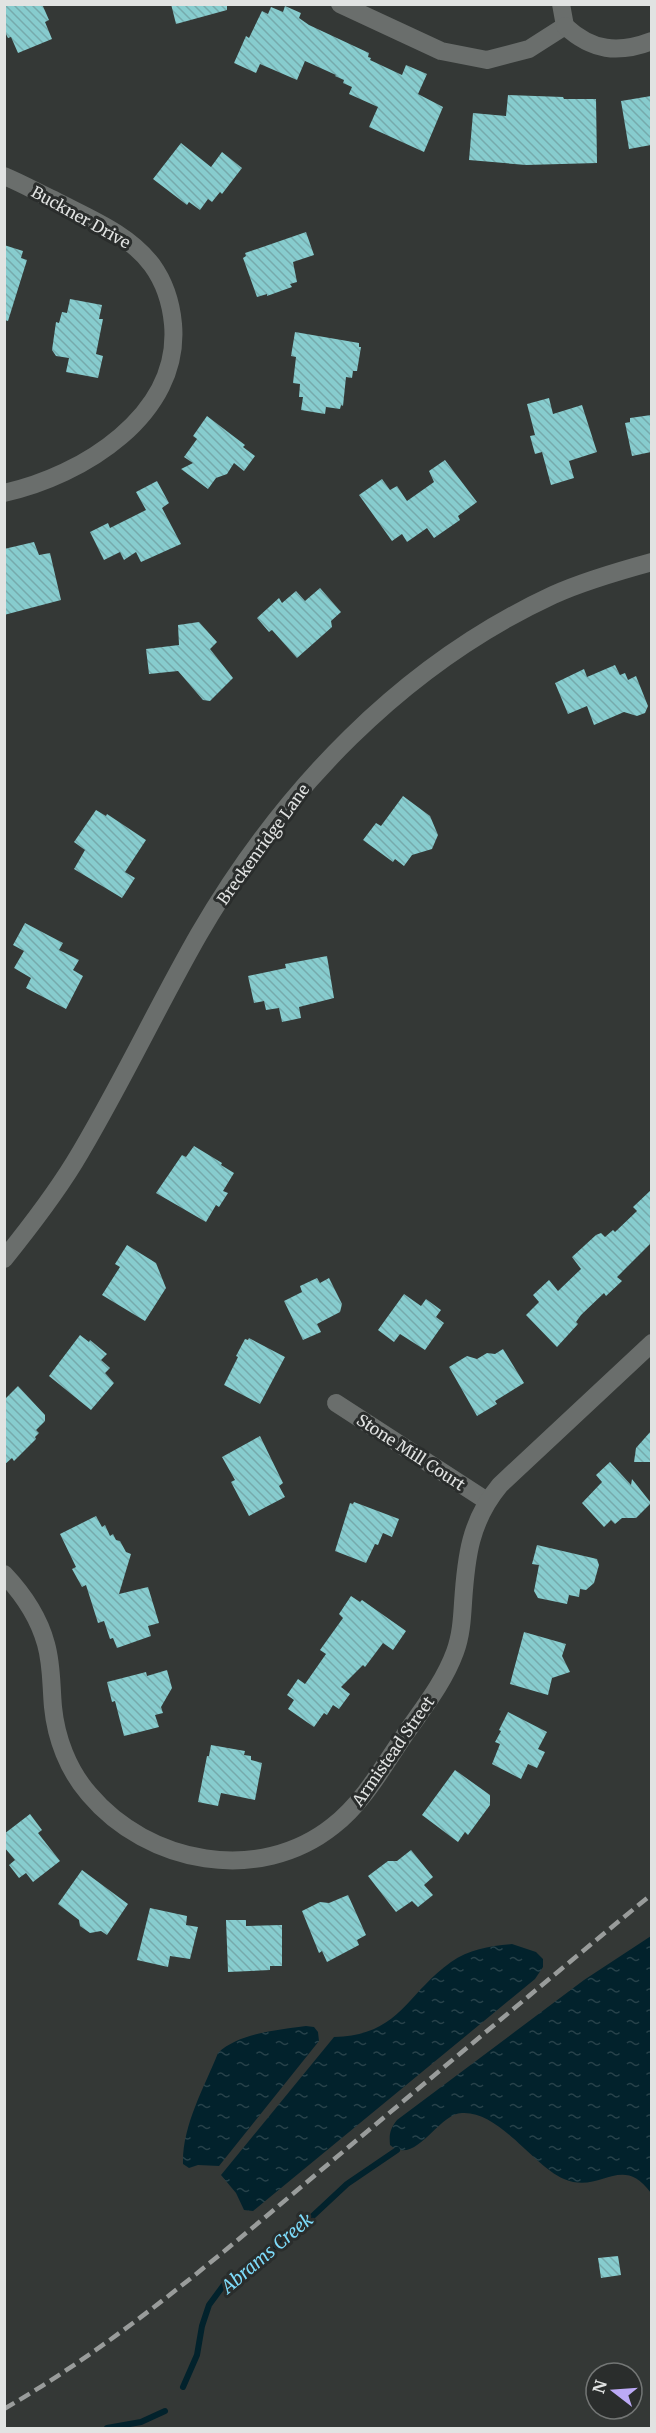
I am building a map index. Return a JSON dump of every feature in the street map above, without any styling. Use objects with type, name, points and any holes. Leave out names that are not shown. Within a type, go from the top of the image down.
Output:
[{"type":"street","points":[[340,4],[441,51],[487,60],[529,49],[565,26]]},
{"type":"street","points":[[561,4],[565,26],[580,39],[596,46],[631,49],[651,41]]},
{"type":"street","name":"Buckner Drive","points":[[4,176],[101,225],[138,249],[152,264],[165,286],[172,309],[174,333],[171,361],[164,382],[151,406],[119,437],[87,461],[55,478],[4,493]]},
{"type":"street","name":"Breckenridge Lane","points":[[4,1259],[37,1218],[73,1164],[200,933],[274,824],[312,777],[390,700],[452,652],[500,622],[555,594],[651,562]]},
{"type":"street","name":"Armistead Street","points":[[4,1574],[26,1601],[38,1623],[50,1663],[53,1708],[63,1752],[87,1792],[104,1810],[122,1825],[160,1846],[201,1858],[220,1861],[252,1859],[282,1853],[310,1841],[349,1812],[440,1685],[456,1649],[461,1628],[472,1533],[487,1501],[508,1477],[651,1343]]},
{"type":"street","name":"Stone Mill Court","points":[[336,1403],[487,1501]]},
{"type":"water","points":[[651,1936],[651,2193],[640,2181],[630,2176],[620,2175],[577,2183],[564,2179],[540,2163],[503,2130],[476,2115],[462,2113],[453,2116],[418,2145],[409,2149],[400,2150],[390,2145],[390,2132],[397,2120],[584,1980]]},
{"type":"water","points":[[512,1944],[536,1952],[543,1959],[543,1967],[535,1979],[253,2211],[244,2210],[236,2193],[221,2175],[334,2037],[356,2035],[388,2021],[400,2012],[435,1975],[465,1954]]},
{"type":"water","points":[[306,2026],[314,2027],[318,2032],[319,2041],[219,2166],[198,2165],[189,2168],[183,2164],[190,2121],[218,2053],[227,2046],[248,2037]]},
{"type":"building","points":[[4,4],[42,4],[49,20],[45,22],[52,39],[18,53],[11,37],[8,38],[4,30]]},
{"type":"building","points":[[171,4],[227,4],[227,10],[176,24]]},
{"type":"building","points":[[285,6],[301,13],[299,18],[309,25],[369,53],[370,60],[402,75],[406,65],[427,74],[418,94],[443,107],[424,152],[369,127],[378,107],[349,94],[352,87],[343,83],[344,80],[336,75],[305,61],[297,80],[260,64],[256,73],[234,63],[246,36],[249,38],[262,11],[268,14],[271,7],[283,12]]},
{"type":"building","points":[[508,95],[596,99],[597,163],[526,165],[469,160],[473,113],[506,116]]},
{"type":"building","points":[[651,96],[651,145],[629,149],[621,101]]},
{"type":"building","points":[[181,143],[211,167],[222,152],[242,168],[222,194],[220,192],[212,202],[208,199],[200,210],[189,202],[187,205],[153,179]]},
{"type":"building","points":[[306,232],[314,255],[293,262],[297,282],[290,284],[292,287],[257,297],[243,258],[246,256],[245,253]]},
{"type":"building","points":[[4,245],[23,251],[21,258],[27,260],[8,321],[4,320]]},
{"type":"building","points":[[70,299],[102,305],[99,319],[103,319],[96,354],[103,356],[98,378],[66,372],[69,358],[56,356],[52,350],[56,322],[59,323],[62,312],[67,313]]},
{"type":"building","points":[[295,332],[359,343],[361,347],[357,371],[353,371],[352,378],[346,377],[343,406],[341,405],[340,409],[326,407],[325,414],[301,410],[303,397],[299,397],[300,384],[293,383],[296,357],[291,356]]},
{"type":"building","points":[[549,398],[553,414],[582,405],[597,452],[569,461],[574,478],[551,485],[542,452],[535,454],[530,436],[535,435],[527,404]]},
{"type":"building","points":[[651,415],[651,452],[632,456],[625,423],[630,422],[630,418]]},
{"type":"building","points":[[207,416],[245,445],[243,447],[255,456],[244,471],[234,463],[227,474],[216,478],[208,489],[181,469],[193,463],[184,457],[197,439],[193,436]]},
{"type":"building","points":[[445,460],[477,502],[458,516],[460,520],[434,538],[427,528],[407,542],[402,534],[392,541],[359,495],[382,479],[390,490],[397,486],[407,501],[434,482],[429,471]]},
{"type":"building","points":[[157,481],[169,503],[162,508],[181,544],[141,562],[136,552],[124,560],[120,552],[104,560],[90,532],[108,523],[110,528],[146,510],[136,492]]},
{"type":"building","points":[[34,542],[39,555],[50,553],[61,600],[4,615],[4,549]]},
{"type":"building","points":[[320,588],[341,612],[331,621],[332,627],[297,658],[272,630],[269,632],[257,618],[279,598],[282,603],[296,591],[305,601]]},
{"type":"building","points":[[199,622],[217,642],[210,649],[233,678],[210,701],[203,700],[178,671],[149,674],[146,649],[179,645],[178,625]]},
{"type":"building","points":[[615,665],[620,675],[625,673],[628,680],[636,676],[648,706],[645,713],[637,716],[624,712],[594,725],[587,706],[568,714],[555,683],[584,669],[587,677]]},
{"type":"building","points":[[403,796],[430,816],[438,835],[432,849],[412,855],[404,866],[395,859],[393,862],[363,840],[376,823],[381,826]]},
{"type":"building","points":[[96,810],[106,816],[107,814],[146,840],[125,872],[135,878],[122,898],[74,869],[85,850],[74,842]]},
{"type":"building","points":[[25,923],[63,943],[59,950],[79,960],[73,970],[83,976],[66,1009],[26,988],[31,978],[14,968],[24,951],[13,945]]},
{"type":"building","points":[[327,956],[334,998],[299,1007],[301,1018],[282,1022],[279,1008],[266,1010],[264,1001],[254,1003],[248,976],[286,968],[285,964]]},
{"type":"building","points":[[194,1146],[234,1173],[223,1191],[228,1193],[219,1207],[216,1205],[206,1222],[156,1193],[182,1155],[186,1157]]},
{"type":"building","points":[[651,1190],[651,1243],[617,1277],[622,1281],[606,1296],[604,1293],[581,1315],[576,1322],[578,1324],[557,1347],[526,1315],[539,1302],[533,1295],[549,1280],[558,1291],[581,1269],[572,1257],[596,1235],[601,1233],[605,1237],[613,1230],[615,1232],[637,1211],[633,1207]]},
{"type":"building","points":[[127,1245],[156,1263],[166,1288],[145,1321],[102,1295],[120,1267],[115,1264]]},
{"type":"building","points":[[317,1278],[320,1283],[329,1278],[342,1304],[340,1312],[317,1324],[321,1332],[303,1340],[284,1301],[302,1292],[300,1286]]},
{"type":"building","points":[[404,1294],[421,1306],[426,1299],[441,1310],[436,1317],[444,1323],[425,1350],[400,1334],[394,1342],[378,1330]]},
{"type":"building","points":[[80,1335],[107,1354],[101,1360],[110,1368],[105,1373],[114,1383],[91,1410],[49,1376]]},
{"type":"building","points":[[249,1338],[285,1357],[260,1404],[224,1385],[245,1339]]},
{"type":"building","points":[[503,1349],[524,1383],[495,1401],[497,1404],[477,1416],[449,1367],[467,1356],[477,1359],[487,1353],[495,1354]]},
{"type":"building","points":[[18,1386],[45,1415],[45,1421],[36,1430],[39,1433],[36,1439],[14,1461],[12,1458],[4,1465],[4,1400]]},
{"type":"building","points":[[651,1431],[651,1462],[634,1462],[636,1448]]},
{"type":"building","points":[[260,1436],[283,1483],[279,1486],[285,1497],[249,1516],[231,1482],[235,1480],[222,1457]]},
{"type":"building","points":[[610,1462],[631,1485],[632,1479],[651,1503],[636,1518],[622,1518],[615,1524],[611,1520],[604,1527],[582,1503],[602,1482],[596,1475]]},
{"type":"building","points":[[354,1502],[399,1519],[392,1537],[383,1533],[366,1563],[335,1551],[350,1503]]},
{"type":"building","points":[[96,1516],[102,1527],[105,1525],[110,1536],[113,1534],[126,1552],[131,1554],[119,1594],[148,1587],[159,1623],[148,1626],[151,1636],[117,1648],[113,1638],[110,1639],[104,1621],[98,1623],[86,1585],[82,1587],[72,1569],[76,1567],[60,1534]]},
{"type":"building","points":[[537,1545],[597,1559],[599,1565],[594,1583],[586,1590],[580,1589],[579,1597],[569,1595],[567,1604],[538,1598],[534,1591],[539,1565],[532,1564]]},
{"type":"building","points":[[351,1596],[360,1602],[362,1600],[406,1631],[393,1650],[383,1643],[365,1667],[363,1665],[341,1687],[350,1694],[339,1709],[333,1705],[327,1715],[324,1713],[314,1727],[288,1709],[294,1700],[287,1695],[298,1679],[305,1684],[326,1654],[320,1650],[343,1618],[339,1614]]},
{"type":"building","points":[[524,1632],[566,1644],[562,1656],[570,1672],[552,1678],[548,1695],[510,1684]]},
{"type":"building","points":[[167,1670],[172,1688],[161,1707],[163,1713],[155,1715],[159,1727],[124,1736],[115,1701],[112,1702],[107,1682],[146,1672],[147,1676]]},
{"type":"building","points":[[508,1712],[547,1732],[538,1749],[545,1752],[537,1768],[528,1764],[521,1779],[492,1764],[500,1744],[495,1742]]},
{"type":"building","points":[[211,1745],[245,1751],[244,1755],[251,1756],[251,1760],[262,1763],[255,1800],[221,1793],[218,1806],[198,1802]]},
{"type":"building","points":[[455,1770],[490,1795],[490,1805],[468,1835],[465,1832],[458,1842],[422,1815]]},
{"type":"building","points":[[30,1814],[42,1830],[38,1833],[60,1861],[33,1882],[26,1873],[19,1878],[9,1865],[15,1860],[4,1847],[4,1834]]},
{"type":"building","points":[[411,1850],[433,1877],[424,1885],[433,1895],[418,1907],[412,1901],[396,1912],[368,1876],[388,1861],[397,1861]]},
{"type":"building","points":[[82,1870],[128,1904],[107,1935],[101,1931],[90,1933],[80,1926],[79,1920],[58,1904]]},
{"type":"building","points":[[348,1895],[366,1935],[357,1940],[359,1945],[327,1962],[322,1951],[319,1953],[302,1911],[320,1902],[329,1903]]},
{"type":"building","points":[[150,1908],[187,1916],[186,1925],[198,1927],[190,1959],[170,1956],[168,1967],[137,1960]]},
{"type":"building","points":[[226,1920],[246,1920],[246,1926],[282,1925],[282,1966],[270,1966],[270,1970],[228,1972]]},
{"type":"building","points":[[618,2256],[621,2275],[601,2278],[598,2258]]},
{"type":"waterway","name":"Abrams Creek","points":[[183,2387],[197,2355],[202,2326],[209,2305],[223,2286],[302,2226],[347,2184],[397,2150]]},
{"type":"waterway","name":"Abrams Creek","points":[[107,2428],[141,2422],[165,2411]]},
{"type":"railway","points":[[4,2409],[87,2356],[167,2297],[652,1894]]}]
